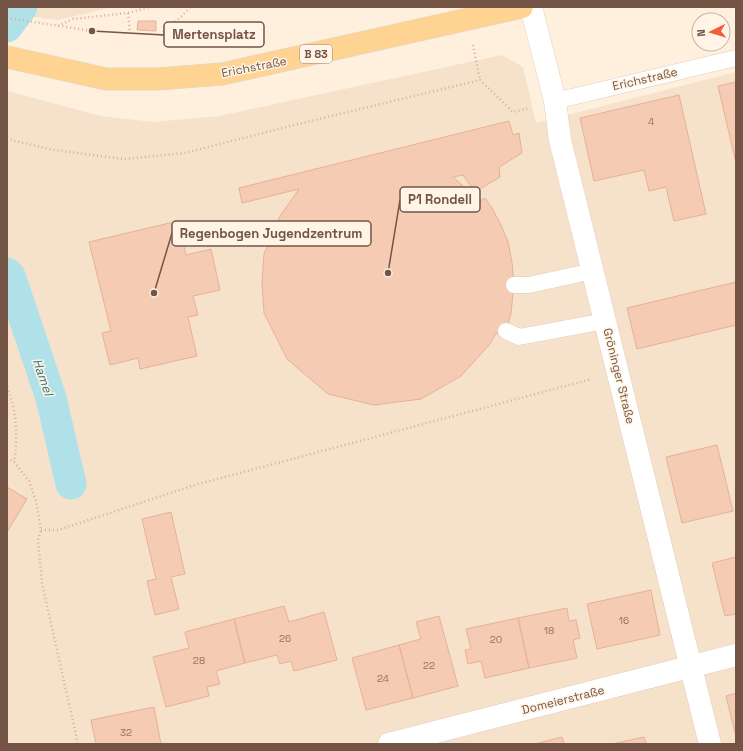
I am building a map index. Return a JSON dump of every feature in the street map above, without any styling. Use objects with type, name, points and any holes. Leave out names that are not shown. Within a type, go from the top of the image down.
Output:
[{"type":"main road","name":"Erichstraße","points":[[17,59],[106,79],[157,79],[222,74],[522,7]]},
{"type":"street","name":"Gröninger Straße","points":[[531,7],[555,101],[560,140],[619,372],[710,744]]},
{"type":"street","name":"Domeierstraße","points":[[389,744],[736,655]]},
{"type":"lane","name":"Erichstraße","points":[[555,101],[736,58]]},
{"type":"lane","points":[[514,285],[529,285],[593,271]]},
{"type":"lane","points":[[506,331],[519,337],[606,321]]},
{"type":"path","points":[[58,26],[73,19],[128,13],[150,7]]},
{"type":"path","points":[[160,35],[190,7]]},
{"type":"path","points":[[128,13],[130,33]]},
{"type":"path","points":[[7,18],[92,31]]},
{"type":"path","points":[[7,138],[15,142],[54,150],[124,160],[185,153],[480,80],[514,112],[555,101]]},
{"type":"path","points":[[41,530],[58,530],[195,486],[619,372]]},
{"type":"path","points":[[7,387],[16,422],[17,444],[14,462]]},
{"type":"path","points":[[7,458],[14,462],[29,481],[36,501],[41,530],[38,540],[42,583],[78,744]]},
{"type":"shaded area","points":[[7,7],[114,7],[58,20],[7,13]]},
{"type":"shaded area","points":[[502,55],[523,67],[536,123],[736,72],[736,744],[7,744],[7,91],[101,116],[153,122],[219,116]]},
{"type":"building","points":[[138,21],[156,21],[156,31],[137,30]]},
{"type":"building","points":[[736,82],[736,163],[718,86]]},
{"type":"building","points":[[679,95],[706,214],[674,221],[666,187],[649,191],[644,170],[594,181],[580,118]]},
{"type":"building","points":[[509,121],[513,135],[519,133],[522,153],[499,167],[500,177],[475,192],[463,175],[453,177],[480,201],[485,198],[501,225],[508,242],[514,285],[511,313],[506,331],[502,336],[496,333],[490,344],[461,376],[421,399],[374,405],[328,394],[287,359],[264,313],[262,283],[264,254],[280,216],[299,189],[242,203],[239,188]]},
{"type":"building","points":[[178,221],[186,255],[211,249],[220,290],[193,296],[198,315],[188,317],[197,356],[140,369],[138,358],[110,365],[102,333],[111,331],[89,242]]},
{"type":"building","points":[[736,282],[736,325],[637,349],[627,308]]},
{"type":"building","points":[[717,445],[733,511],[682,523],[666,457]]},
{"type":"building","points":[[7,487],[27,499],[7,532]]},
{"type":"building","points":[[171,512],[185,574],[171,577],[179,609],[155,615],[147,581],[156,579],[142,519]]},
{"type":"building","points":[[736,557],[736,614],[725,616],[712,563]]},
{"type":"building","points":[[651,590],[660,635],[597,649],[587,604]]},
{"type":"building","points":[[284,606],[289,622],[324,612],[337,660],[294,671],[291,661],[280,664],[277,655],[245,663],[234,619]]},
{"type":"building","points":[[567,608],[569,621],[576,620],[580,638],[573,640],[577,658],[529,668],[518,618]]},
{"type":"building","points":[[439,616],[458,686],[413,698],[399,645],[421,639],[416,622]]},
{"type":"building","points":[[518,618],[529,668],[485,678],[481,661],[468,664],[465,650],[471,649],[466,629]]},
{"type":"building","points":[[234,619],[245,663],[216,671],[220,684],[207,687],[209,696],[166,707],[153,657],[189,648],[185,632]]},
{"type":"building","points":[[399,645],[413,698],[366,710],[352,658]]},
{"type":"building","points":[[736,693],[736,737],[726,696]]},
{"type":"building","points":[[154,707],[161,744],[96,744],[91,720]]},
{"type":"building","points":[[562,737],[564,744],[535,744]]},
{"type":"building","points":[[644,737],[646,744],[612,744]]},
{"type":"waterway","name":"Hamel","points":[[7,27],[22,7]]},
{"type":"waterway","name":"Hamel","points":[[7,273],[10,276],[51,398],[71,484]]},
{"type":"place","name":"Mertensplatz","points":[[92,31]]},
{"type":"place","name":"P1 Rondell","points":[[388,273]]},
{"type":"place","name":"Regenbogen Jugendzentrum","points":[[154,293]]}]
